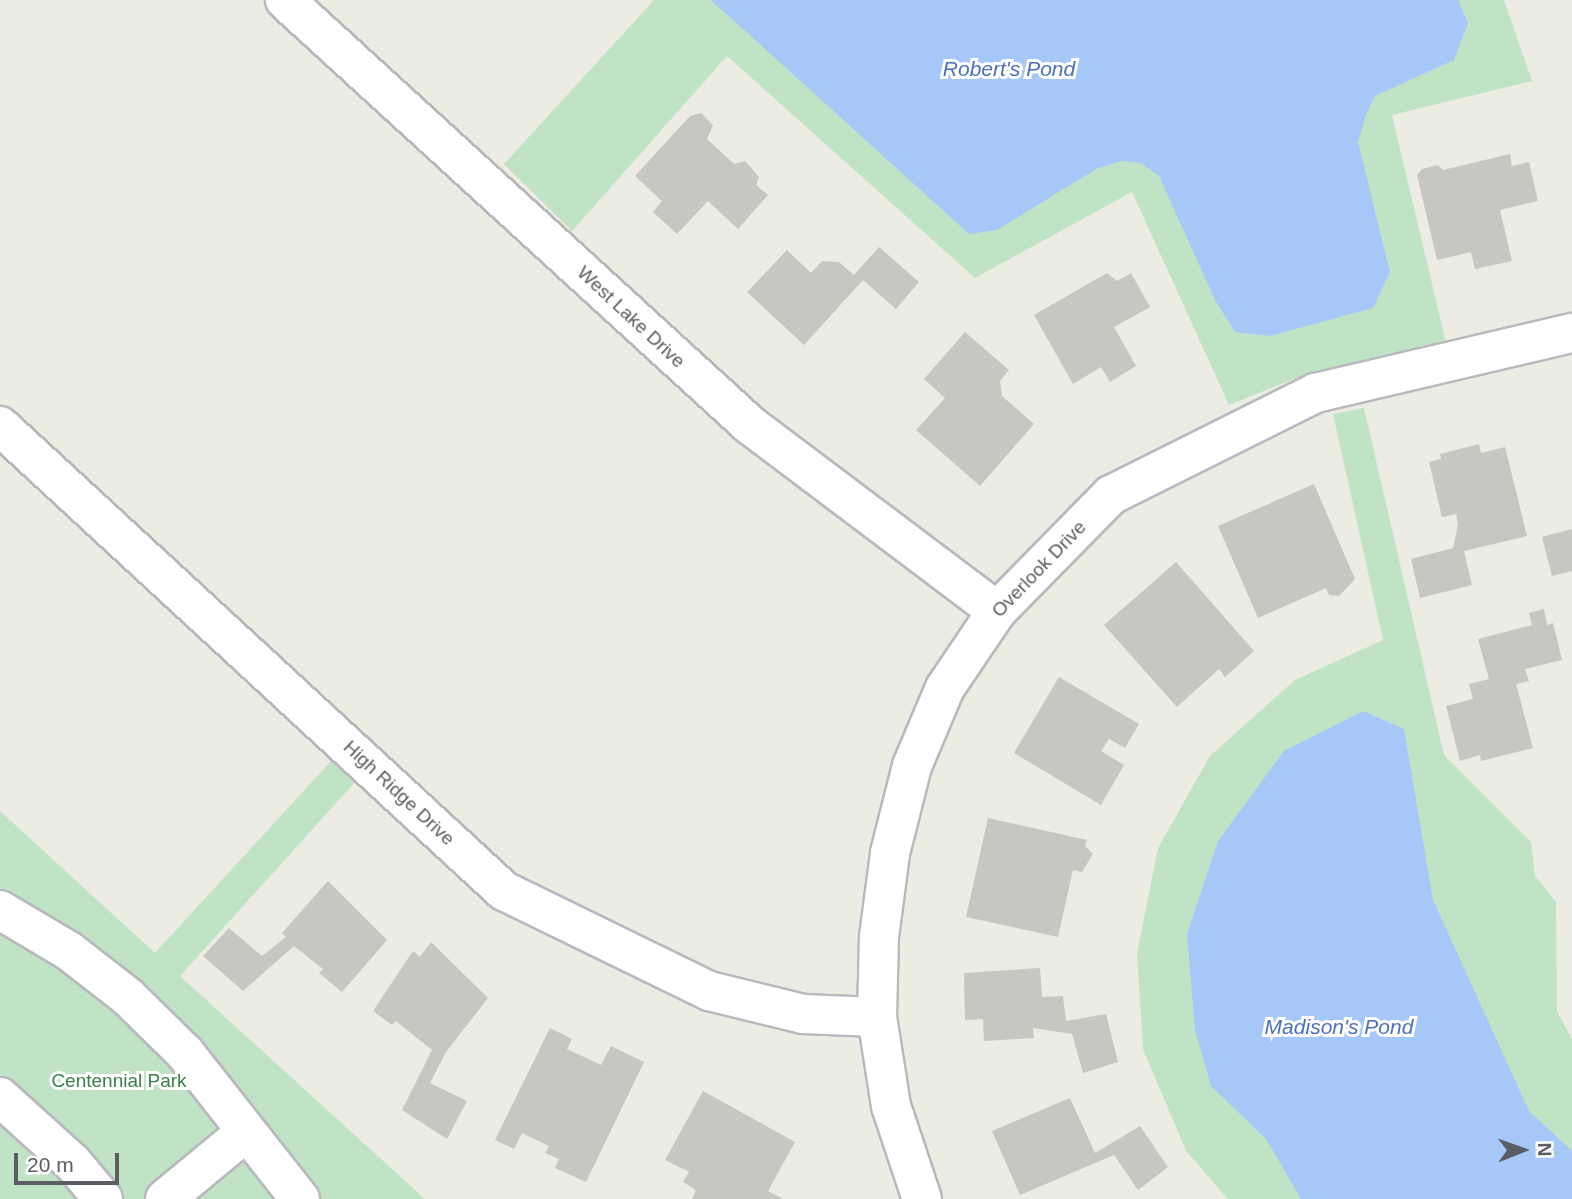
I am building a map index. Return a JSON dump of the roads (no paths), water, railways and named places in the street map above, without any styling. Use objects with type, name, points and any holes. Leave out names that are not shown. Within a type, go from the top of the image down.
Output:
[{"type":"street","name":"West Lake Drive","points":[[285,0],[750,425],[997,611]]},
{"type":"street","name":"Overlook Drive","points":[[922,1199],[891,1106],[877,1017],[879,937],[890,853],[912,766],[945,688],[997,611],[1111,495],[1316,393],[1572,333]]},
{"type":"street","name":"High Ridge Drive","points":[[0,426],[504,891],[709,991],[803,1014],[877,1017]]},
{"type":"street","points":[[0,910],[69,951],[128,997],[185,1053],[300,1199]]},
{"type":"street","points":[[0,1097],[72,1162],[103,1199]]},
{"type":"street","points":[[165,1199],[246,1132]]},
{"type":"water","name":"Robert's Pond","points":[[711,0],[1458,0],[1468,23],[1454,60],[1375,96],[1366,115],[1358,142],[1390,272],[1373,308],[1270,336],[1235,332],[1215,300],[1159,176],[1141,163],[1122,161],[1098,168],[997,230],[969,234]]},
{"type":"water","name":"Madison's Pond","points":[[1363,711],[1404,729],[1433,900],[1529,1111],[1572,1151],[1572,1199],[1301,1199],[1266,1139],[1211,1086],[1195,1030],[1187,934],[1218,841],[1284,751]]},
{"type":"park label","name":"Centennial Park","points":[[119,1081]]}]
